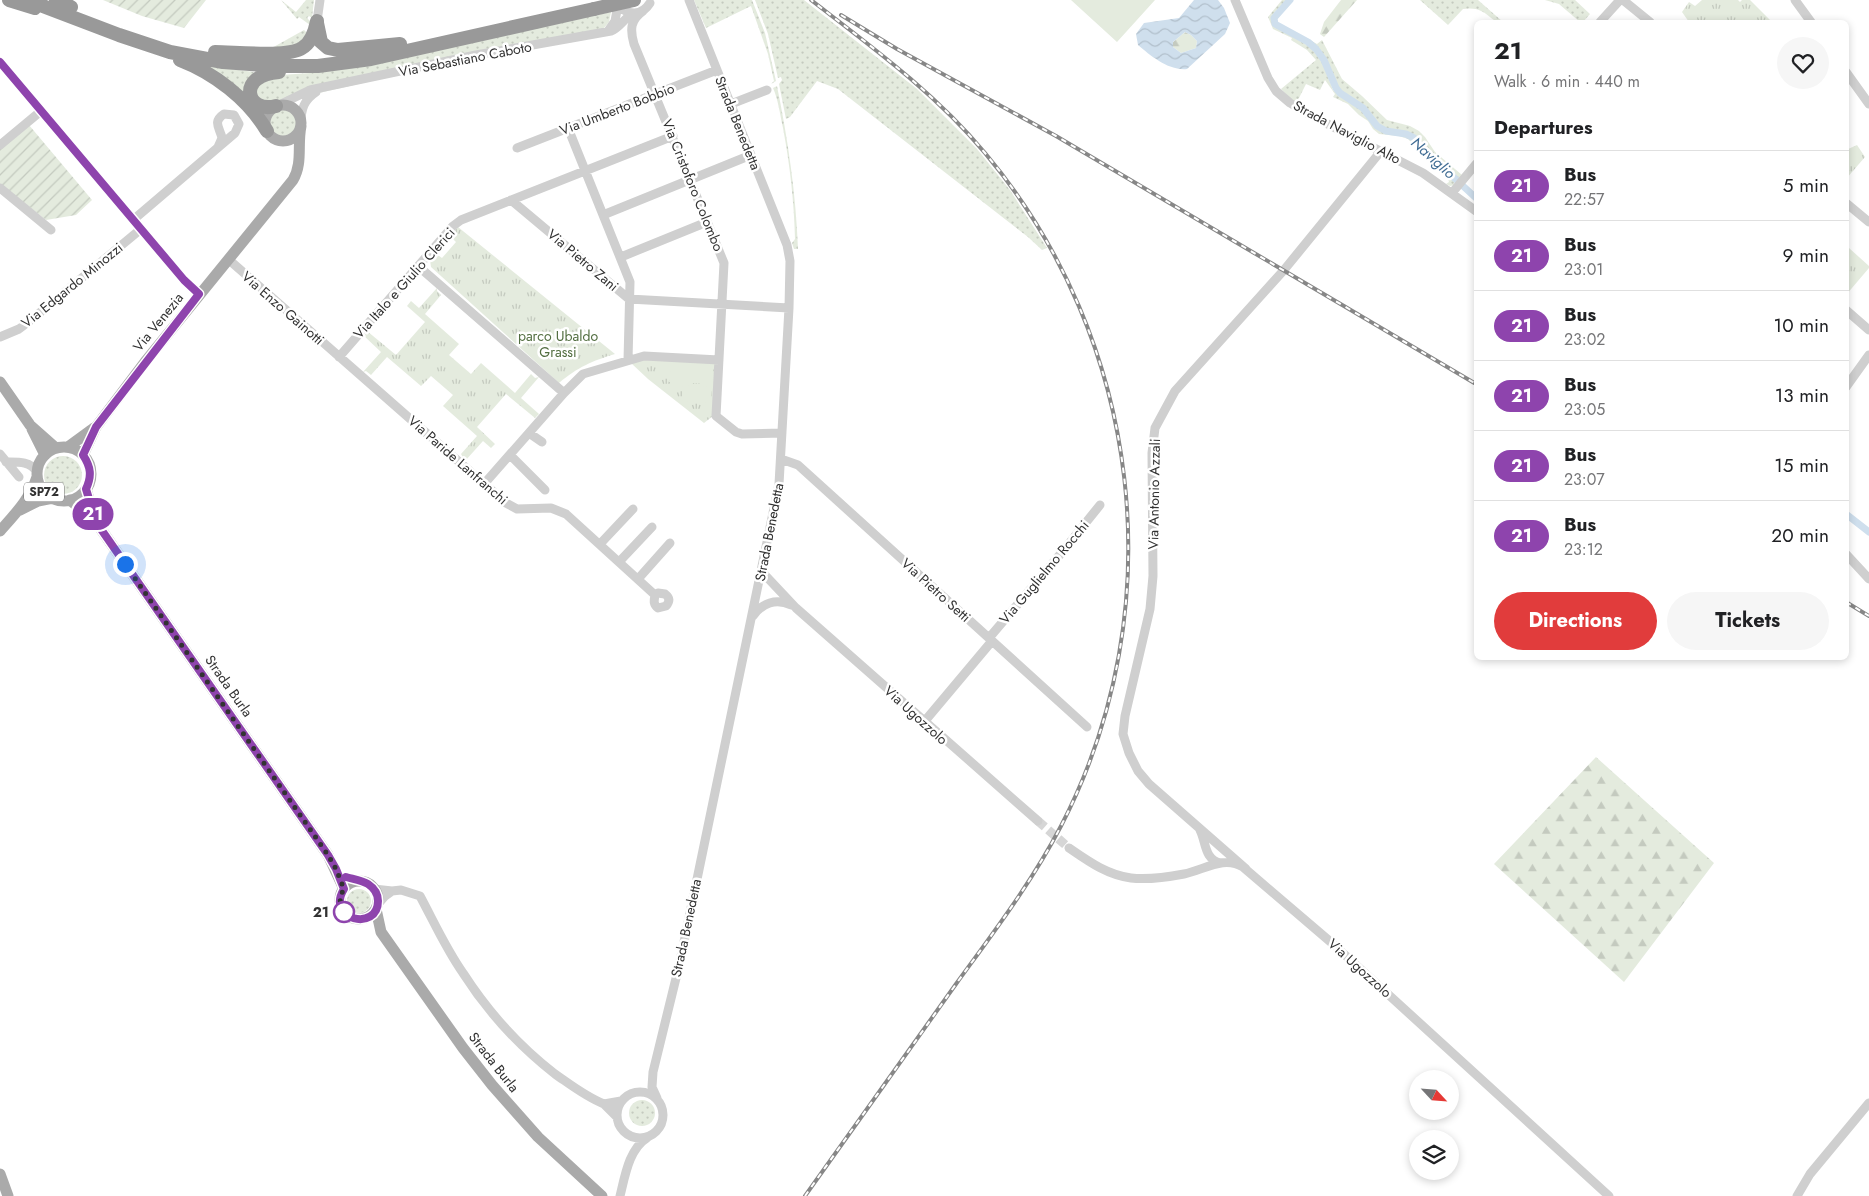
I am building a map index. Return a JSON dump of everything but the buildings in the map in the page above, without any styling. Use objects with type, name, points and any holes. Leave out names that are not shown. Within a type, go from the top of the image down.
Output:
[{"type":"highway","points":[[9,0],[86,22]]},
{"type":"highway","points":[[26,0],[119,35],[183,55],[236,64],[305,66],[360,61]]},
{"type":"highway","points":[[54,0],[156,38],[215,52],[264,57],[306,57],[347,54],[593,3],[637,8]]},
{"type":"highway","points":[[277,106],[269,108],[260,106],[251,97],[252,84],[260,76],[269,73],[329,69],[593,3]]},
{"type":"highway","points":[[215,52],[277,53],[298,51],[309,41],[317,22]]},
{"type":"highway","points":[[317,22],[321,42],[333,50],[400,44]]},
{"type":"highway","points":[[119,35],[145,48],[191,65],[212,77],[246,104],[271,135]]},
{"type":"main road","points":[[277,106],[287,106],[295,110],[300,117],[301,125],[297,134],[290,140],[281,141],[271,135],[265,123],[269,112],[277,106]]},
{"type":"main road","name":"Via Venezia","points":[[83,455],[96,427],[199,294],[293,180],[299,167],[298,148],[301,125]]},
{"type":"main road","name":"Via Venezia","points":[[271,135],[290,149],[295,158],[294,168],[283,191]]},
{"type":"main road","points":[[0,382],[30,425],[45,455],[62,447]]},
{"type":"main road","points":[[30,425],[62,447],[76,450],[83,455]]},
{"type":"main road","name":"Via Venezia","points":[[62,447],[96,427]]},
{"type":"main road","name":"SP72","points":[[45,455],[38,466],[37,475],[40,486],[45,493],[52,498],[70,500],[76,498],[86,489]]},
{"type":"main road","name":"Strada Burla","points":[[83,455],[91,472],[86,489],[96,522]]},
{"type":"main road","points":[[0,531],[19,511],[32,490],[37,475]]},
{"type":"main road","points":[[19,511],[36,502],[52,498]]},
{"type":"main road","name":"Strada Burla","points":[[70,500],[96,522],[312,832],[336,869],[344,889],[340,899],[342,910],[351,918],[362,919],[381,932],[463,1048],[492,1085],[538,1136],[599,1193]]},
{"type":"main road","name":"Strada Burla","points":[[336,869],[346,877],[358,882],[364,882],[374,889],[377,894],[381,932]]},
{"type":"main road","points":[[344,889],[348,885],[358,882]]},
{"type":"main road","points":[[362,919],[368,917],[377,907]]},
{"type":"main road","points":[[1,1179],[8,1196]]},
{"type":"street","points":[[317,22],[320,0]]},
{"type":"street","name":"Strada Benedetta","points":[[620,1196],[638,1143],[658,1130],[664,1117],[663,1110],[652,1087],[653,1072],[679,966],[752,618],[779,484],[781,459],[789,308],[790,261],[788,248],[689,0]]},
{"type":"street","name":"Strada Naviglio Alto","points":[[1235,0],[1268,78],[1276,91],[1290,103],[1310,115],[1423,173],[1457,187],[1474,208]]},
{"type":"street","points":[[1602,20],[1620,0]]},
{"type":"street","points":[[1623,0],[1648,20]]},
{"type":"street","points":[[1795,0],[1810,20]]},
{"type":"street","points":[[608,31],[615,21],[619,10],[628,13],[650,3]]},
{"type":"street","name":"Via Sebastiano Caboto","points":[[277,106],[310,90],[323,89],[476,55],[608,31],[615,29],[637,8]]},
{"type":"street","name":"Via Cristoforo Colombo","points":[[637,8],[632,23],[632,38],[724,263],[716,416],[736,432],[742,434],[782,434]]},
{"type":"street","points":[[0,62],[184,280],[199,294]]},
{"type":"street","name":"Via Umberto Bobbio","points":[[517,148],[717,70]]},
{"type":"street","points":[[1849,76],[1869,104]]},
{"type":"street","name":"Via Sebastiano Caboto","points":[[301,125],[302,111],[306,100],[323,89]]},
{"type":"street","points":[[731,104],[767,90]]},
{"type":"street","points":[[0,145],[41,111]]},
{"type":"street","points":[[568,128],[630,282],[628,360]]},
{"type":"street","name":"Via Italo e Giulio Clerici","points":[[339,357],[453,226],[462,220],[672,136]]},
{"type":"street","points":[[133,220],[218,148]]},
{"type":"street","name":"Via Antonio Azzali","points":[[1246,870],[1138,771],[1128,753],[1123,734],[1125,716],[1150,609],[1153,576],[1152,453],[1156,428],[1175,391],[1284,270],[1381,151]]},
{"type":"street","points":[[604,215],[751,155]]},
{"type":"street","points":[[1457,187],[1474,166]]},
{"type":"street","points":[[0,188],[51,230]]},
{"type":"street","name":"Via Pietro Zani","points":[[511,200],[629,299],[789,308]]},
{"type":"street","points":[[1849,205],[1869,222]]},
{"type":"street","points":[[621,257],[707,222]]},
{"type":"street","name":"Via Edgardo Minozzi","points":[[0,337],[19,329],[35,317],[141,229]]},
{"type":"street","name":"Via Enzo Gainotti","points":[[228,259],[339,357]]},
{"type":"street","points":[[418,266],[564,392]]},
{"type":"street","points":[[1849,313],[1869,330]]},
{"type":"street","points":[[1849,383],[1869,355]]},
{"type":"street","points":[[484,484],[582,374],[644,356],[719,360]]},
{"type":"street","name":"Via Paride Lanfranchi","points":[[339,357],[506,503],[518,509],[551,508],[566,514],[655,595]]},
{"type":"street","points":[[529,432],[542,442]]},
{"type":"street","points":[[0,454],[19,477]]},
{"type":"street","points":[[510,454],[545,490]]},
{"type":"street","name":"Via Pietro Setti","points":[[781,459],[798,465],[1087,727]]},
{"type":"street","points":[[6,462],[27,463],[34,468],[37,475]]},
{"type":"street","name":"Via Guglielmo Rocchi","points":[[924,722],[1100,505]]},
{"type":"street","points":[[600,544],[633,509]]},
{"type":"street","points":[[619,562],[652,527]]},
{"type":"street","points":[[638,580],[670,543]]},
{"type":"street","points":[[1849,557],[1869,579]]},
{"type":"street","name":"Via Ugozzolo","points":[[762,564],[765,575],[775,588],[796,608],[1038,821]]},
{"type":"street","points":[[756,592],[766,586],[775,588]]},
{"type":"street","name":"Via Ugozzolo","points":[[756,592],[768,602],[781,602],[796,608]]},
{"type":"street","points":[[752,618],[768,602]]},
{"type":"street","points":[[1196,826],[1203,836],[1209,856],[1216,863]]},
{"type":"street","points":[[1212,838],[1217,850],[1216,863]]},
{"type":"street","points":[[1190,872],[1202,861],[1206,846]]},
{"type":"street","points":[[1069,848],[1095,865],[1112,873],[1131,878],[1146,878],[1190,872],[1216,863]]},
{"type":"street","name":"Via Ugozzolo","points":[[1216,863],[1236,863],[1246,870],[1414,1016],[1610,1196]]},
{"type":"street","points":[[374,889],[392,891]]},
{"type":"street","points":[[377,907],[385,896],[392,891]]},
{"type":"street","name":"Strada Benedetta","points":[[392,891],[407,891],[420,896],[462,972],[487,1007],[535,1059],[569,1084],[604,1104],[617,1117],[631,1145],[631,1159]]},
{"type":"street","name":"Strada Benedetta","points":[[621,1101],[645,1085],[653,1072]]},
{"type":"street","points":[[635,1092],[650,1093],[656,1098]]},
{"type":"street","points":[[604,1104],[621,1101],[617,1117]]},
{"type":"street","points":[[1797,1196],[1810,1174],[1869,1103]]},
{"type":"street","points":[[625,1132],[636,1137],[649,1136]]},
{"type":"green space","points":[[103,0],[206,0],[184,28],[142,16]]},
{"type":"green space","points":[[281,0],[296,12],[306,0],[314,0],[312,18],[309,16],[307,18],[311,22],[310,25],[299,17],[297,19]]},
{"type":"green space","points":[[694,0],[752,0],[765,33],[776,81],[771,84],[774,81],[768,54],[751,6],[706,28]]},
{"type":"green space","points":[[755,0],[804,0],[917,89],[977,149],[1010,190],[1047,248],[1042,250],[1028,237],[838,89],[817,81],[790,117],[786,119],[779,84],[782,80],[781,77],[778,78],[768,34]]},
{"type":"green space","points":[[1071,0],[1155,0],[1117,42]]},
{"type":"green space","points":[[1282,0],[1287,0],[1274,15],[1274,26],[1314,49],[1323,64],[1333,90],[1363,110],[1374,127],[1415,141],[1430,161],[1455,180],[1454,185],[1446,184],[1449,182],[1448,179],[1432,164],[1408,139],[1379,134],[1368,121],[1348,104],[1333,97],[1335,94],[1325,80],[1320,90],[1306,84],[1296,104],[1281,89],[1316,60],[1307,50],[1291,40],[1292,38],[1273,29],[1268,17]]},
{"type":"green space","points":[[1341,0],[1357,0],[1324,37],[1320,34],[1324,22]]},
{"type":"green space","points":[[1420,0],[1478,0],[1501,20],[1494,20],[1478,9],[1471,8],[1463,9],[1448,25]]},
{"type":"green space","points":[[1545,0],[1575,0],[1590,14],[1585,20],[1578,20],[1559,4]]},
{"type":"green space","points":[[1702,0],[1738,0],[1740,2],[1742,0],[1750,0],[1770,20],[1688,20],[1682,12],[1689,2],[1695,6]]},
{"type":"green space","points":[[611,12],[609,22],[604,28],[288,100],[261,104],[253,87],[281,75],[324,72]]},
{"type":"green space","points":[[1290,29],[1317,44],[1322,40],[1342,79],[1387,120],[1410,126],[1419,131],[1435,152],[1462,175],[1459,179],[1428,152],[1415,135],[1387,129],[1380,125],[1365,106],[1339,89],[1325,58],[1317,46],[1288,30]]},
{"type":"green space","points":[[304,30],[306,32],[306,40],[298,47],[270,49]]},
{"type":"green space","points":[[1185,32],[1197,41],[1196,48],[1181,53],[1173,47],[1173,42]]},
{"type":"green space","points":[[202,65],[254,72],[246,94]]},
{"type":"green space","points":[[777,86],[791,167],[798,249],[794,249],[792,243],[795,239],[793,197],[783,128],[773,88]]},
{"type":"green space","points":[[283,109],[293,113],[297,123],[293,133],[283,137],[273,133],[269,123],[273,113]]},
{"type":"green space","points":[[29,125],[92,200],[76,215],[46,220],[0,184],[0,149]]},
{"type":"green space","points":[[1857,145],[1865,157],[1849,176],[1849,149]]},
{"type":"green space","name":"parco Ubaldo Grassi","points":[[458,227],[615,354],[586,365],[559,383],[431,267],[430,260],[435,253],[442,258],[456,242],[450,236]]},
{"type":"green space","points":[[1849,248],[1869,268],[1849,291]]},
{"type":"green space","points":[[437,288],[441,295],[425,314],[459,344],[449,355],[471,374],[481,363],[515,393],[531,374],[535,378],[539,377],[521,398],[539,414],[535,418],[506,394],[477,427],[495,444],[491,448],[483,441],[465,461],[461,454],[477,436],[443,406],[453,395],[431,376],[421,386],[387,357],[371,375],[366,371],[363,372],[381,352],[363,335],[367,331],[396,355],[425,322],[407,306],[411,301],[419,308]]},
{"type":"green space","points":[[644,358],[717,362],[713,416],[704,423],[648,379],[631,363]]},
{"type":"green space","points":[[671,362],[713,365],[712,384],[669,382]]},
{"type":"green space","points":[[683,385],[712,387],[711,403],[682,401]]},
{"type":"green space","points":[[63,456],[77,461],[82,475],[77,489],[63,494],[49,489],[44,475],[49,461]]},
{"type":"green space","points":[[1596,757],[1714,863],[1624,982],[1494,864]]},
{"type":"green space","points":[[359,889],[367,893],[371,901],[367,909],[359,913],[351,909],[347,901],[351,893]]},
{"type":"green space","points":[[642,1100],[651,1104],[655,1113],[651,1122],[642,1126],[633,1122],[629,1113],[633,1104]]},
{"type":"water","points":[[1194,0],[1218,0],[1224,8],[1230,23],[1225,34],[1187,69],[1174,68],[1154,58],[1138,45],[1136,34],[1144,23],[1179,18]],"holes":[[[1185,32],[1197,41],[1196,48],[1181,53],[1173,47],[1173,42]]]},
{"type":"waterway","name":"Naviglio","points":[[1290,0],[1274,18],[1275,24],[1308,42],[1316,49],[1324,60],[1336,88],[1340,93],[1363,108],[1377,126],[1386,131],[1406,134],[1414,138],[1429,157],[1458,181]]},
{"type":"waterway","name":"Naviglio","points":[[1463,186],[1474,196]]},
{"type":"waterway","name":"Naviglio","points":[[1849,516],[1869,532]]},
{"type":"tunnel","points":[[1038,821],[1069,848]]},
{"type":"railway","points":[[805,1196],[1012,907],[1038,867],[1061,826],[1097,742],[1119,655],[1128,567],[1124,478],[1108,391],[1079,306],[1038,227],[985,153],[966,131],[902,72],[811,0]]},
{"type":"railway","points":[[841,15],[897,49],[1056,136],[1474,383]]},
{"type":"railway","points":[[1849,604],[1869,616]]},
{"type":"bus line","name":"21","points":[[0,62],[184,280],[199,294],[96,427],[83,455],[91,472],[86,489],[96,522],[328,855],[344,889],[340,899],[342,910],[351,918],[362,919],[368,917],[378,904],[377,894],[370,885],[346,877]]},
{"type":"place","name":"21","points":[[344,912]]},
{"type":"route","points":[[125,564],[328,855],[344,889],[340,899],[340,905],[344,912]]}]
